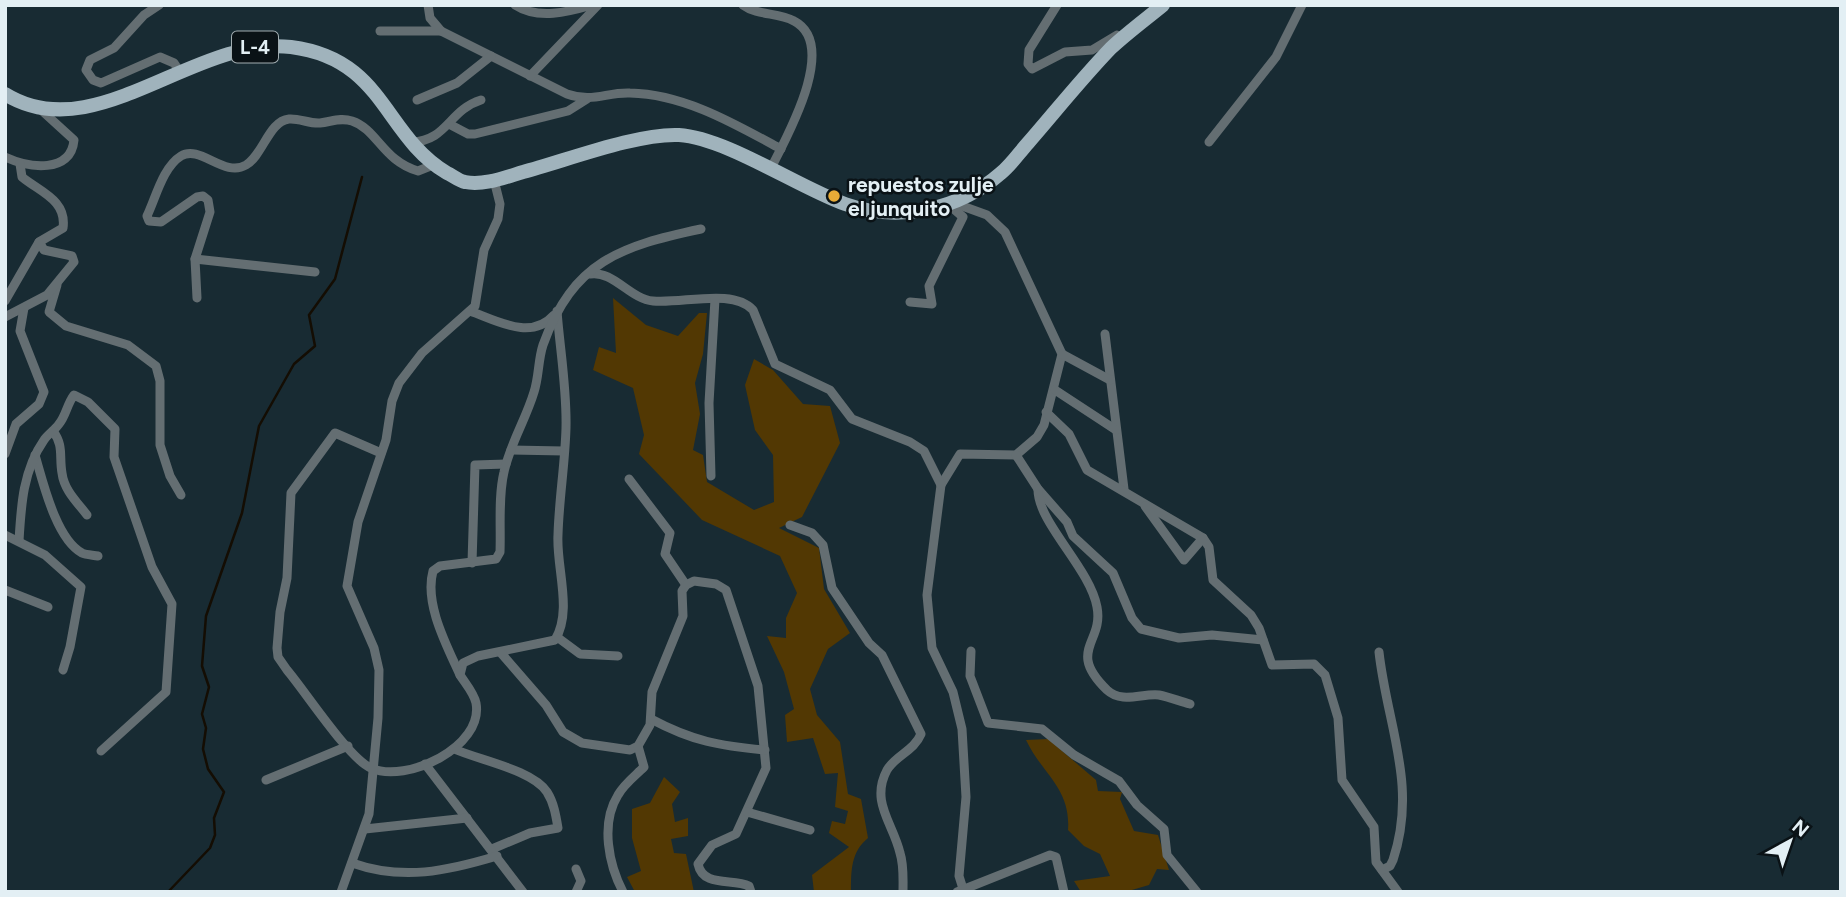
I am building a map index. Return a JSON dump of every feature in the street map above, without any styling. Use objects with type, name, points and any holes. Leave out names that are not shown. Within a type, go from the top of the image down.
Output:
[{"type":"main road","name":"L-4","points":[[5,93],[40,109],[94,106],[210,59],[251,47],[290,47],[324,55],[352,71],[375,90],[412,142],[433,164],[464,182],[494,180],[643,140],[679,135],[706,142],[846,204],[880,212],[912,213],[951,204],[1001,174],[1112,47],[1163,5]]},
{"type":"street","points":[[159,5],[144,15],[114,48],[90,60],[86,70],[93,80],[101,83],[160,57],[174,63],[180,72]]},
{"type":"street","points":[[429,5],[430,18],[441,31],[567,94],[587,99],[628,93],[687,105],[732,123],[780,149]]},
{"type":"street","points":[[515,5],[533,12],[558,14],[592,5]]},
{"type":"street","points":[[530,76],[598,5]]},
{"type":"street","points":[[743,5],[751,11],[795,21],[806,30],[809,40],[807,87],[802,109],[770,170]]},
{"type":"street","points":[[1057,5],[1029,50],[1028,64],[1032,69],[1065,52],[1092,50],[1118,35],[1132,31]]},
{"type":"street","points":[[1209,142],[1276,57],[1302,5]]},
{"type":"street","points":[[380,32],[441,31]]},
{"type":"street","points":[[417,100],[457,83],[491,56]]},
{"type":"street","points":[[449,124],[468,134],[475,134],[568,111],[587,99]]},
{"type":"street","points":[[412,142],[423,142],[437,135],[449,124],[457,111],[481,100]]},
{"type":"street","points":[[5,157],[20,164],[46,165],[65,161],[73,152],[74,140],[40,109]]},
{"type":"street","points":[[197,298],[195,259],[210,212],[208,200],[203,196],[197,197],[161,222],[149,222],[147,216],[171,164],[183,154],[193,153],[216,164],[233,168],[246,166],[279,122],[288,119],[318,124],[335,119],[360,125],[403,167],[418,172],[433,164]]},
{"type":"street","points":[[5,301],[39,242],[63,228],[64,218],[60,206],[22,177],[20,164]]},
{"type":"street","points":[[341,892],[369,814],[371,768],[378,718],[379,670],[374,648],[347,586],[358,522],[399,383],[422,353],[470,312],[480,293],[484,250],[498,219],[500,196],[494,180]]},
{"type":"street","points":[[909,302],[932,304],[929,286],[963,217],[951,204]]},
{"type":"street","points":[[951,204],[987,215],[1005,232],[1062,354],[1055,390],[1044,425],[1037,436],[1016,455],[960,454],[942,485],[928,568],[928,613],[932,648],[953,692],[962,729],[966,797],[959,876],[961,891],[1050,855],[1056,857],[1064,892]]},
{"type":"street","points":[[470,312],[524,329],[535,329],[547,323],[573,287],[612,256],[643,241],[701,229]]},
{"type":"street","points":[[5,317],[47,295],[74,262],[72,256],[44,250],[39,242]]},
{"type":"street","points":[[195,259],[315,272]]},
{"type":"street","points":[[588,274],[604,275],[631,295],[650,301],[739,299],[747,303],[754,310],[775,364],[830,390],[852,419],[910,442],[924,451],[942,485]]},
{"type":"street","points":[[57,285],[50,312],[66,326],[128,345],[156,366],[161,392],[160,445],[170,476],[181,495]]},
{"type":"street","points":[[712,476],[709,403],[715,299]]},
{"type":"street","points":[[5,454],[16,424],[39,404],[44,392],[20,331],[24,308]]},
{"type":"street","points":[[380,453],[335,433],[291,493],[288,578],[279,612],[278,657],[319,714],[371,768],[398,771],[425,764],[454,749],[467,737],[476,714],[475,701],[446,644],[432,599],[431,579],[433,571],[440,566],[496,559],[500,552],[503,475],[536,388],[538,362],[557,311]]},
{"type":"street","points":[[460,675],[463,663],[468,660],[555,640],[557,637],[563,611],[557,537],[564,451],[565,383],[557,311]]},
{"type":"street","points":[[1105,334],[1124,489]]},
{"type":"street","points":[[1062,354],[1110,380]]},
{"type":"street","points":[[1055,390],[1116,430]]},
{"type":"street","points":[[19,541],[22,497],[35,455],[62,422],[66,405],[74,395],[88,402],[115,429],[114,457],[152,568],[172,604],[166,692],[101,751]]},
{"type":"street","points":[[1046,412],[1069,434],[1087,470],[1124,489],[1203,538],[1209,547],[1213,580],[1251,615],[1272,665],[1314,664],[1325,675],[1338,718],[1342,780],[1374,827],[1376,862],[1398,892]]},
{"type":"street","points":[[53,431],[62,447],[61,472],[65,487],[87,515]]},
{"type":"street","points":[[511,450],[564,451]]},
{"type":"street","points":[[35,455],[45,491],[64,535],[82,553],[98,556]]},
{"type":"street","points":[[1016,455],[1038,489],[1067,522],[1084,549],[1113,573],[1132,618],[1141,629],[1179,638],[1212,635],[1263,640]]},
{"type":"street","points":[[472,563],[475,465],[506,464]]},
{"type":"street","points":[[629,480],[670,533],[665,554],[686,585]]},
{"type":"street","points":[[1038,489],[1038,503],[1076,561],[1098,609],[1095,628],[1086,650],[1086,659],[1095,674],[1112,694],[1135,698],[1155,695],[1189,704]]},
{"type":"street","points":[[1143,503],[1184,560],[1203,538]]},
{"type":"street","points":[[790,524],[812,533],[823,545],[832,588],[869,643],[883,655],[920,734],[907,753],[888,769],[880,795],[880,805],[901,854],[903,892]]},
{"type":"street","points":[[5,535],[45,555],[81,587],[71,647],[63,670]]},
{"type":"street","points":[[501,653],[541,698],[563,733],[594,745],[630,750],[638,746],[651,719],[652,692],[683,616],[682,591],[694,581],[716,584],[730,596],[736,628],[758,686],[766,768],[736,834],[712,845],[698,864],[705,876],[714,880],[743,883],[749,886],[751,892]]},
{"type":"street","points":[[5,590],[48,607]]},
{"type":"street","points":[[557,637],[580,654],[618,656]]},
{"type":"street","points":[[971,650],[970,676],[988,723],[1042,729],[1074,755],[1119,781],[1138,806],[1164,829],[1167,855],[1197,892]]},
{"type":"street","points":[[1379,652],[1383,687],[1395,726],[1403,817],[1393,860],[1390,866],[1382,870]]},
{"type":"street","points":[[651,719],[698,741],[720,747],[765,750]]},
{"type":"street","points":[[265,780],[348,746]]},
{"type":"street","points":[[623,892],[609,854],[610,819],[615,799],[644,767],[638,746]]},
{"type":"street","points":[[352,863],[379,872],[400,875],[446,868],[495,852],[530,833],[558,828],[553,803],[547,790],[535,780],[454,749]]},
{"type":"street","points":[[425,764],[438,785],[495,852],[523,892]]},
{"type":"street","points":[[747,813],[810,830]]},
{"type":"street","points":[[365,829],[467,818]]},
{"type":"street","points":[[576,869],[580,881],[576,892]]},
{"type":"shaded area","points":[[613,298],[646,325],[678,336],[699,313],[707,313],[703,354],[695,383],[700,414],[693,450],[703,455],[707,482],[754,510],[774,502],[773,455],[755,430],[745,385],[754,359],[773,370],[803,404],[830,406],[840,443],[802,517],[779,528],[819,548],[824,589],[850,633],[828,649],[810,689],[817,715],[840,742],[848,794],[861,799],[868,838],[855,855],[851,892],[814,892],[812,875],[849,847],[829,833],[832,821],[845,824],[848,811],[835,807],[838,773],[825,774],[813,738],[787,742],[785,715],[794,709],[784,672],[767,636],[786,638],[786,618],[797,593],[780,556],[702,520],[639,454],[644,435],[633,388],[593,370],[599,347],[616,353]]},
{"type":"shaded area","points":[[1048,739],[1096,780],[1098,791],[1122,792],[1120,799],[1134,831],[1158,835],[1169,870],[1157,869],[1149,885],[1125,892],[1081,892],[1074,881],[1110,876],[1100,854],[1084,846],[1068,830],[1068,815],[1060,792],[1026,740]]},
{"type":"shaded area","points":[[664,777],[680,792],[672,804],[675,822],[688,818],[688,836],[671,839],[674,853],[686,854],[694,892],[635,892],[627,877],[641,871],[632,838],[632,809],[650,803]]},
{"type":"waterway","points":[[168,892],[210,848],[215,835],[214,818],[224,792],[208,769],[203,749],[206,728],[202,714],[209,687],[202,666],[206,616],[242,513],[259,426],[294,364],[315,346],[309,315],[335,279],[362,177]]},
{"type":"place","name":"repuestos zulje el junquito","points":[[834,196]]}]
